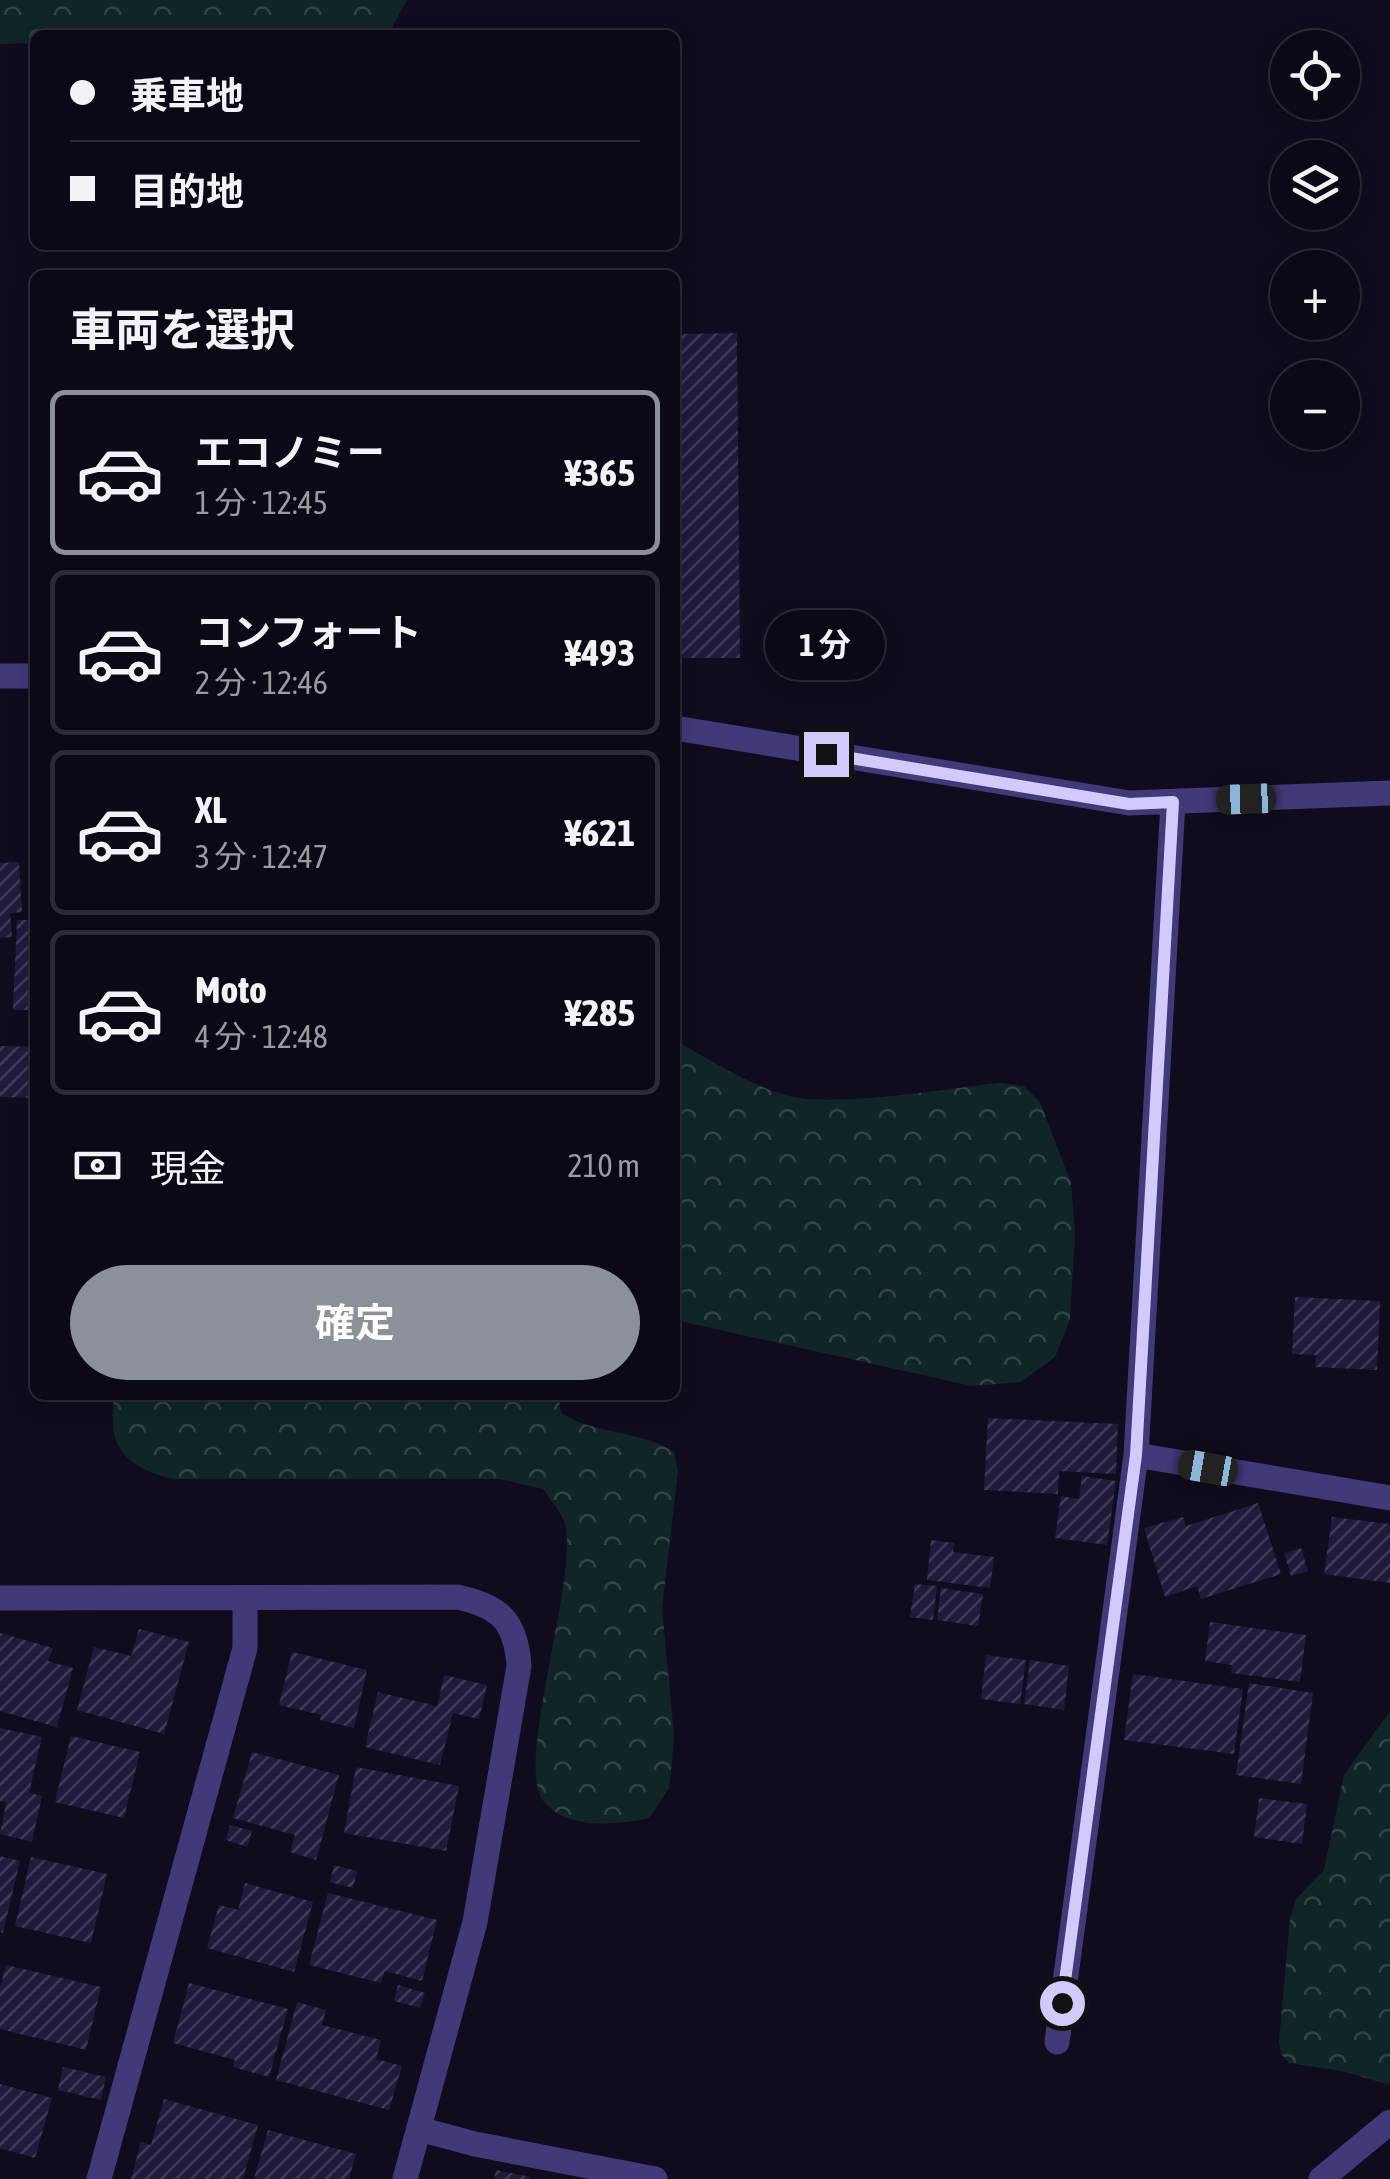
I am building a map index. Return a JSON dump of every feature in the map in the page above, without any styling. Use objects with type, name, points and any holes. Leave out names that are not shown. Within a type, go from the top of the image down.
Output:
[{"type":"street","points":[[0,676],[30,676]]},
{"type":"street","points":[[680,729],[1129,804],[1390,793]]},
{"type":"street","points":[[1056,2042],[1136,1455],[1173,802]]},
{"type":"street","points":[[1136,1455],[1390,1498]]},
{"type":"street","points":[[0,1598],[457,1598],[483,1602],[504,1617],[518,1640],[520,1666],[475,1922],[405,2179]]},
{"type":"street","points":[[99,2179],[244,1648],[244,1598]]},
{"type":"street","points":[[1321,2179],[1390,2122]]},
{"type":"street","points":[[419,2129],[474,2144],[655,2179]]},
{"type":"green space","points":[[0,0],[407,0],[391,30],[30,30],[30,43],[0,44]]},
{"type":"green space","points":[[680,1043],[756,1084],[806,1099],[860,1099],[1000,1083],[1024,1086],[1040,1102],[1071,1183],[1075,1235],[1070,1319],[1055,1357],[1021,1382],[972,1386],[680,1321]]},
{"type":"green space","points":[[114,1400],[559,1400],[561,1413],[574,1420],[647,1440],[674,1452],[678,1471],[662,1608],[674,1736],[669,1788],[649,1818],[607,1824],[578,1821],[552,1809],[542,1799],[536,1779],[536,1749],[567,1556],[565,1523],[543,1489],[500,1479],[172,1479],[141,1467],[122,1452]]},
{"type":"green space","points":[[1390,1711],[1390,2085],[1342,2071],[1289,2063],[1281,2054],[1279,2042],[1290,1918],[1296,1899],[1324,1870],[1344,1775]]},
{"type":"building","points":[[737,333],[740,658],[680,658],[680,334]]},
{"type":"building","points":[[19,862],[22,912],[10,913],[12,937],[0,938],[0,863]]},
{"type":"building","points":[[30,897],[30,1010],[13,1010],[17,920],[28,920]]},
{"type":"building","points":[[0,1046],[30,1047],[30,1098],[0,1097]]},
{"type":"building","points":[[1295,1297],[1380,1301],[1377,1370],[1315,1367],[1316,1355],[1292,1354]]},
{"type":"building","points":[[988,1418],[1118,1424],[1116,1474],[1059,1471],[1058,1494],[984,1490]]},
{"type":"building","points":[[1082,1476],[1116,1481],[1107,1545],[1055,1538],[1061,1496],[1079,1499]]},
{"type":"building","points":[[1258,1503],[1281,1574],[1201,1599],[1197,1586],[1165,1597],[1144,1528],[1183,1517],[1186,1526]]},
{"type":"building","points":[[1332,1517],[1390,1524],[1390,1583],[1324,1574]]},
{"type":"building","points":[[931,1540],[954,1543],[953,1552],[994,1557],[990,1588],[927,1580]]},
{"type":"building","points":[[1301,1548],[1308,1571],[1291,1576],[1284,1553]]},
{"type":"building","points":[[915,1584],[937,1586],[933,1620],[910,1617]]},
{"type":"building","points":[[941,1588],[983,1594],[978,1626],[937,1620]]},
{"type":"building","points":[[1210,1622],[1306,1635],[1300,1682],[1231,1673],[1232,1665],[1205,1661]]},
{"type":"building","points":[[139,1629],[189,1642],[164,1734],[77,1710],[94,1647],[131,1656]]},
{"type":"building","points":[[0,1633],[53,1648],[48,1661],[73,1668],[57,1727],[0,1711]]},
{"type":"building","points":[[292,1652],[367,1670],[354,1728],[279,1705]]},
{"type":"building","points":[[986,1655],[1026,1660],[1020,1704],[981,1699]]},
{"type":"building","points":[[1030,1660],[1069,1666],[1064,1710],[1024,1704]]},
{"type":"building","points":[[1133,1674],[1243,1689],[1234,1754],[1124,1740]]},
{"type":"building","points":[[444,1675],[487,1685],[479,1719],[453,1713],[440,1765],[365,1747],[378,1692],[437,1706]]},
{"type":"building","points":[[1249,1683],[1313,1693],[1301,1784],[1236,1775]]},
{"type":"building","points":[[0,1728],[42,1737],[29,1793],[42,1796],[32,1842],[0,1834],[6,1803],[0,1801]]},
{"type":"building","points":[[71,1736],[140,1752],[124,1818],[55,1802]]},
{"type":"building","points":[[252,1752],[339,1775],[316,1860],[290,1852],[295,1835],[233,1818]]},
{"type":"building","points":[[356,1767],[459,1786],[446,1851],[344,1833]]},
{"type":"building","points":[[1259,1798],[1307,1804],[1302,1844],[1254,1837]]},
{"type":"building","points":[[230,1825],[252,1831],[247,1847],[226,1840]]},
{"type":"building","points":[[0,1856],[20,1861],[3,1933],[0,1932]]},
{"type":"building","points":[[31,1857],[107,1874],[91,1943],[15,1926]]},
{"type":"building","points":[[334,1865],[357,1871],[353,1888],[330,1882]]},
{"type":"building","points":[[245,1883],[313,1902],[294,1972],[207,1948],[219,1905],[238,1910]]},
{"type":"building","points":[[328,1893],[437,1920],[422,1981],[385,1971],[381,1983],[309,1965]]},
{"type":"building","points":[[6,1965],[101,1987],[86,2050],[0,2029],[0,1988]]},
{"type":"building","points":[[189,1983],[288,2009],[269,2077],[233,2067],[235,2060],[173,2043]]},
{"type":"building","points":[[398,1985],[425,1993],[420,2008],[394,2001]]},
{"type":"building","points":[[297,2002],[326,2010],[322,2025],[381,2040],[376,2059],[402,2066],[389,2110],[276,2080]]},
{"type":"building","points":[[63,2067],[106,2077],[101,2100],[58,2090]]},
{"type":"building","points":[[0,2084],[52,2098],[35,2158],[0,2148]]},
{"type":"building","points":[[164,2099],[258,2125],[243,2179],[131,2179],[141,2142],[151,2145]]},
{"type":"building","points":[[268,2130],[356,2154],[349,2179],[254,2179]]},
{"type":"building","points":[[496,2170],[531,2177],[531,2179],[494,2179]]},
{"type":"route","points":[[826,754],[1129,804],[1173,802],[1136,1455],[1062,2003]]}]
